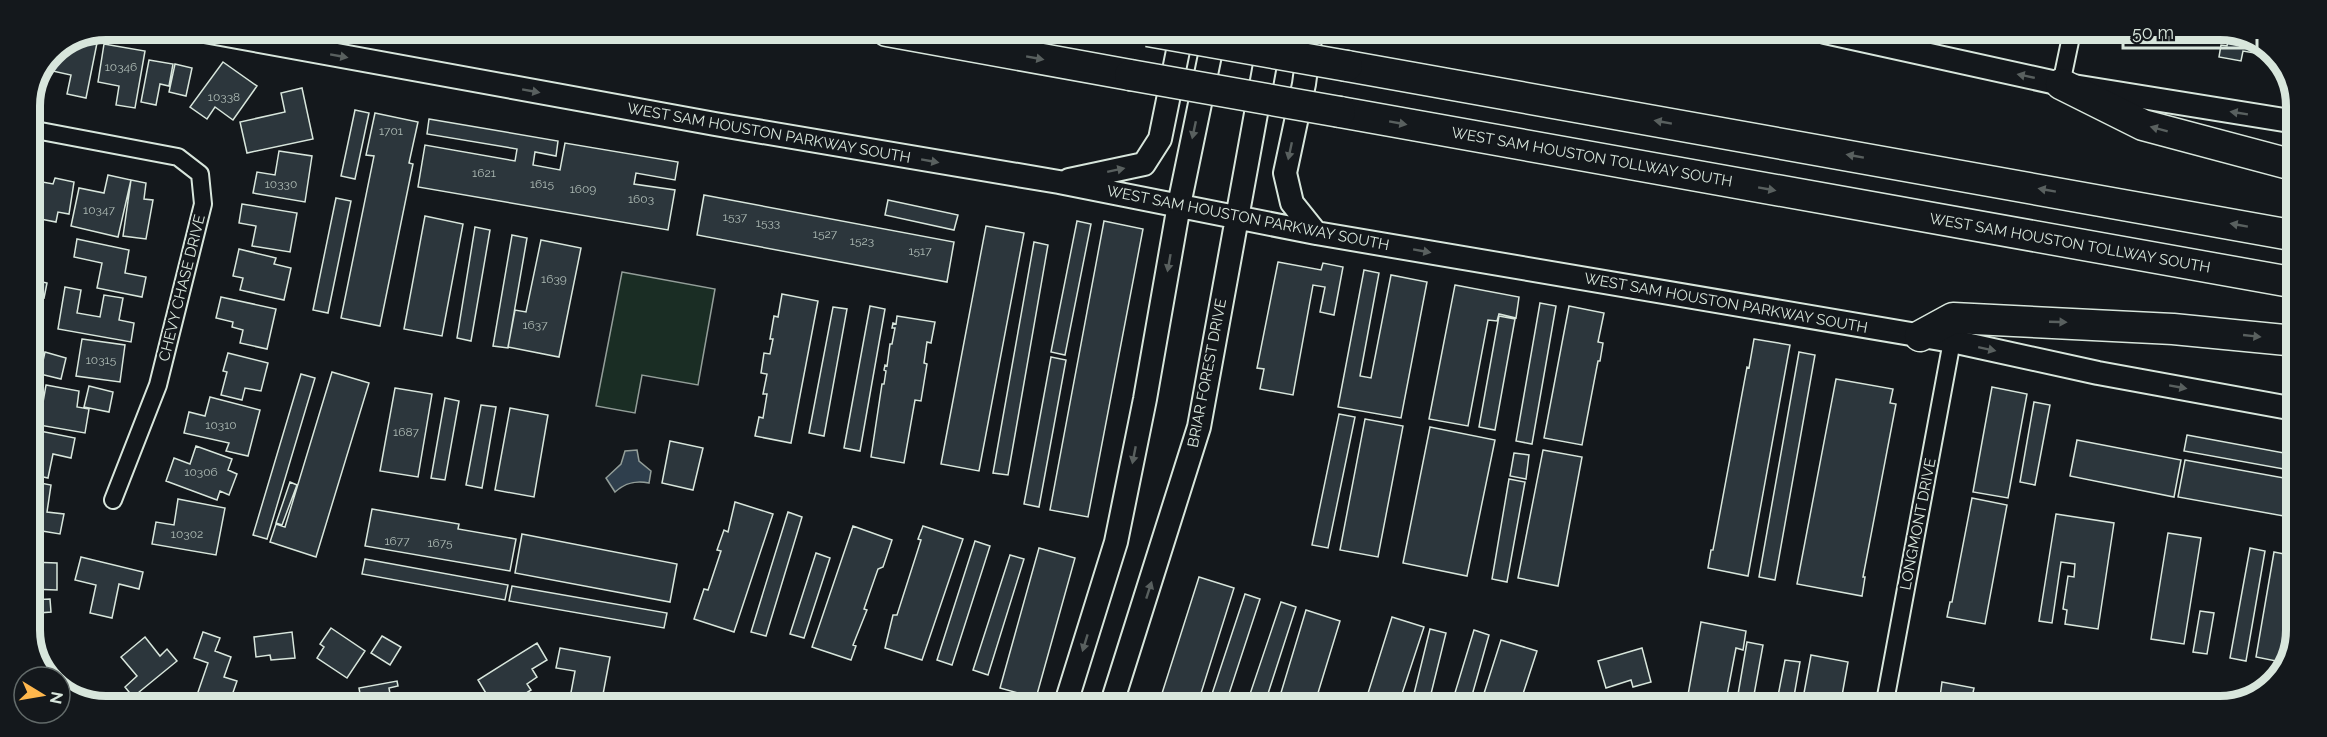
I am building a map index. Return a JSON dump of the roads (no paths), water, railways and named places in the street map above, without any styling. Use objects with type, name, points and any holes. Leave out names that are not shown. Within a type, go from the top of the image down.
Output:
[{"type":"highway","name":"WEST SAM HOUSTON TOLLWAY SOUTH","points":[[937,40],[2286,281]]},
{"type":"highway","points":[[1199,40],[2286,234]]},
{"type":"highway","points":[[2061,84],[2143,124],[2286,163]]},
{"type":"highway","points":[[1920,336],[1953,318],[2162,328],[2286,340]]},
{"type":"main road","name":"WEST SAM HOUSTON PARKWAY SOUTH","points":[[254,40],[715,124],[1059,182],[1316,233],[1952,341],[2098,373],[2286,407]]},
{"type":"main road","points":[[1059,182],[1144,164],[1160,139],[1180,40]]},
{"type":"main road","points":[[1068,696],[1116,543],[1145,399],[1179,205],[1213,40]]},
{"type":"main road","name":"BRIAR FOREST DRIVE","points":[[1114,696],[1199,427],[1270,40]]},
{"type":"main road","points":[[1310,40],[1304,84],[1285,173],[1292,203],[1316,233]]},
{"type":"main road","points":[[1861,40],[2061,84],[2286,120]]},
{"type":"street","points":[[2061,84],[2070,40]]},
{"type":"street","name":"CHEVY CHASE DRIVE","points":[[40,131],[178,157],[200,174],[203,204],[158,385],[113,500]]},
{"type":"street","name":"LONGMONT DRIVE","points":[[1886,696],[1952,341]]},
{"type":"water","points":[[637,450],[639,461],[651,471],[649,483],[630,483],[615,492],[606,478],[621,464],[625,451]]}]
